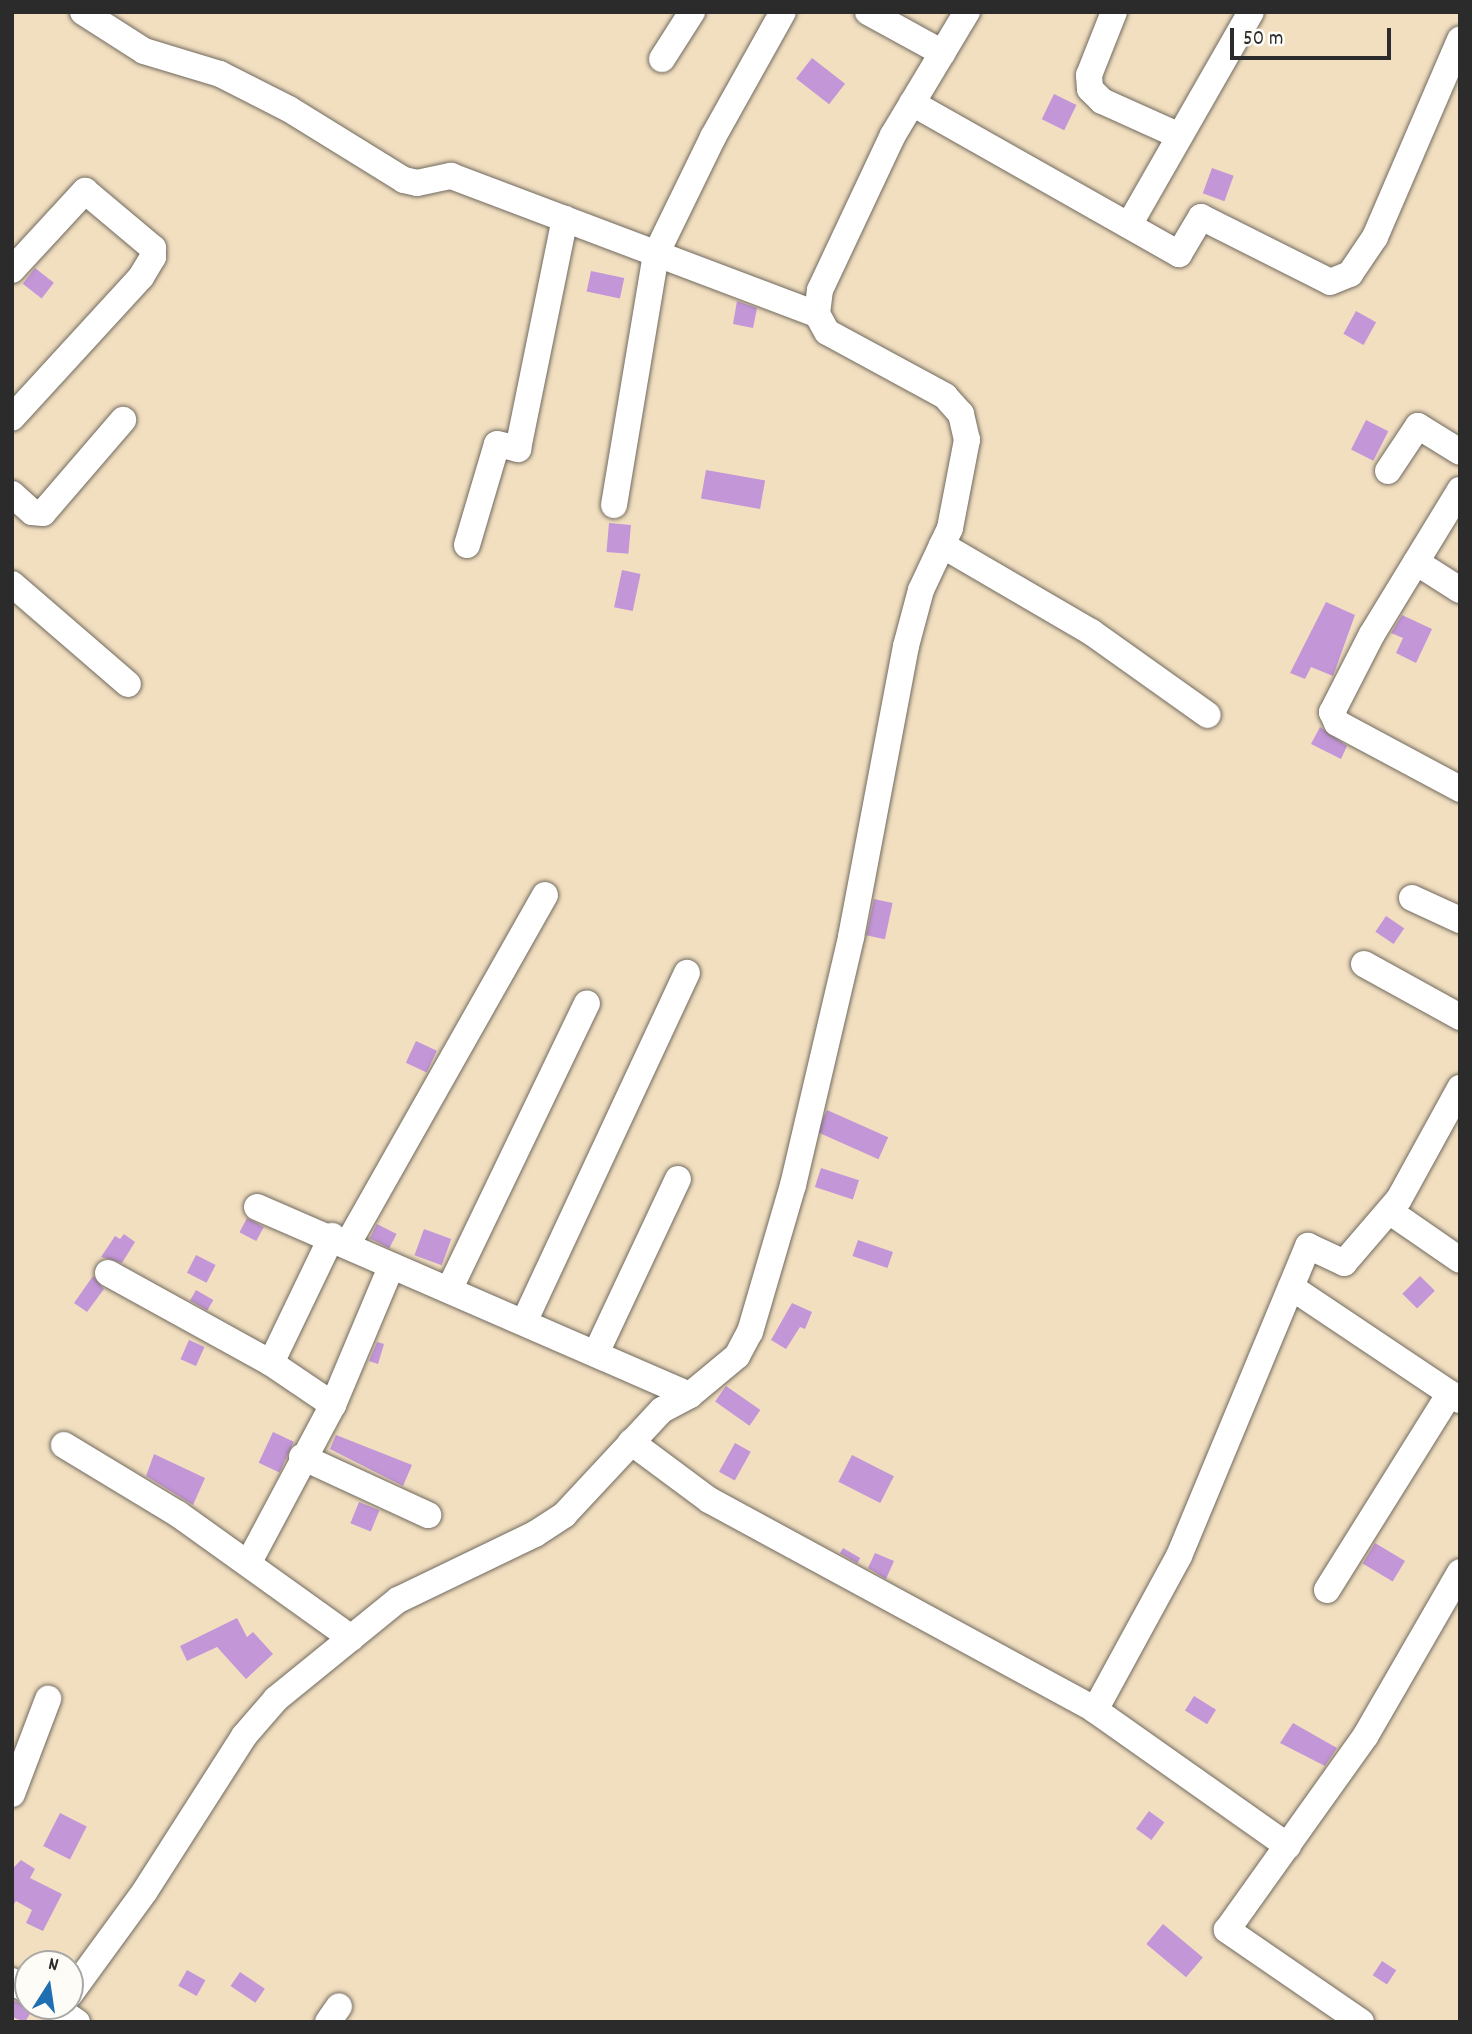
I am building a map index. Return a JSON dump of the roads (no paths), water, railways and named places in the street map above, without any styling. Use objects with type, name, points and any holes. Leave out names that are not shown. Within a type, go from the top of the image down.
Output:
[{"type":"street","points":[[83,12],[144,51],[209,70],[289,109],[404,180],[416,183],[451,176],[817,314]]},
{"type":"street","points":[[662,59],[692,12]]},
{"type":"street","points":[[614,505],[656,254],[713,137],[783,12]]},
{"type":"street","points":[[868,12],[943,53]]},
{"type":"street","points":[[84,1979],[145,1891],[244,1736],[276,1699],[398,1600],[535,1534],[564,1515],[662,1410],[690,1395],[737,1356],[766,1290],[851,937],[906,646],[921,590],[950,528],[967,440],[961,414],[945,396],[827,332],[817,314],[820,290],[912,103],[967,12]]},
{"type":"street","points":[[1114,12],[1089,75],[1090,89],[1102,101],[1180,136]]},
{"type":"street","points":[[1129,225],[1251,12]]},
{"type":"street","points":[[912,103],[1179,254],[1201,217],[1319,278],[1341,279],[1350,274],[1375,237],[1460,40]]},
{"type":"street","points":[[12,270],[85,191],[153,248],[153,257],[141,277],[12,418]]},
{"type":"street","points":[[467,545],[498,444],[518,449],[565,219]]},
{"type":"street","points":[[12,494],[32,512],[43,513],[123,420]]},
{"type":"street","points":[[1388,471],[1418,426],[1460,452]]},
{"type":"street","points":[[1460,490],[1416,562],[1332,712],[1337,723],[1460,789]]},
{"type":"street","points":[[942,545],[1091,632],[1208,715]]},
{"type":"street","points":[[1416,562],[1460,590]]},
{"type":"street","points":[[12,584],[128,684]]},
{"type":"street","points":[[271,1363],[545,895]]},
{"type":"street","points":[[1412,898],[1460,920]]},
{"type":"street","points":[[1364,964],[1460,1017]]},
{"type":"street","points":[[526,1320],[687,973]]},
{"type":"street","points":[[449,1290],[587,1003]]},
{"type":"street","points":[[1095,1710],[1179,1556],[1308,1246],[1344,1263],[1389,1211],[1456,1104]]},
{"type":"street","points":[[597,1351],[678,1179]]},
{"type":"street","points":[[257,1207],[340,1241],[391,1268],[526,1320],[690,1395]]},
{"type":"street","points":[[1389,1211],[1460,1260]]},
{"type":"street","points":[[249,1562],[302,1457],[332,1405],[391,1268]]},
{"type":"street","points":[[108,1273],[271,1363],[332,1405]]},
{"type":"street","points":[[1291,1287],[1455,1396],[1327,1590]]},
{"type":"street","points":[[631,1442],[709,1500],[1095,1710],[1288,1846]]},
{"type":"street","points":[[64,1444],[249,1562],[351,1638]]},
{"type":"street","points":[[302,1457],[428,1515]]},
{"type":"street","points":[[1361,2022],[1228,1933],[1366,1735],[1457,1585]]},
{"type":"street","points":[[12,1794],[48,1699]]}]
